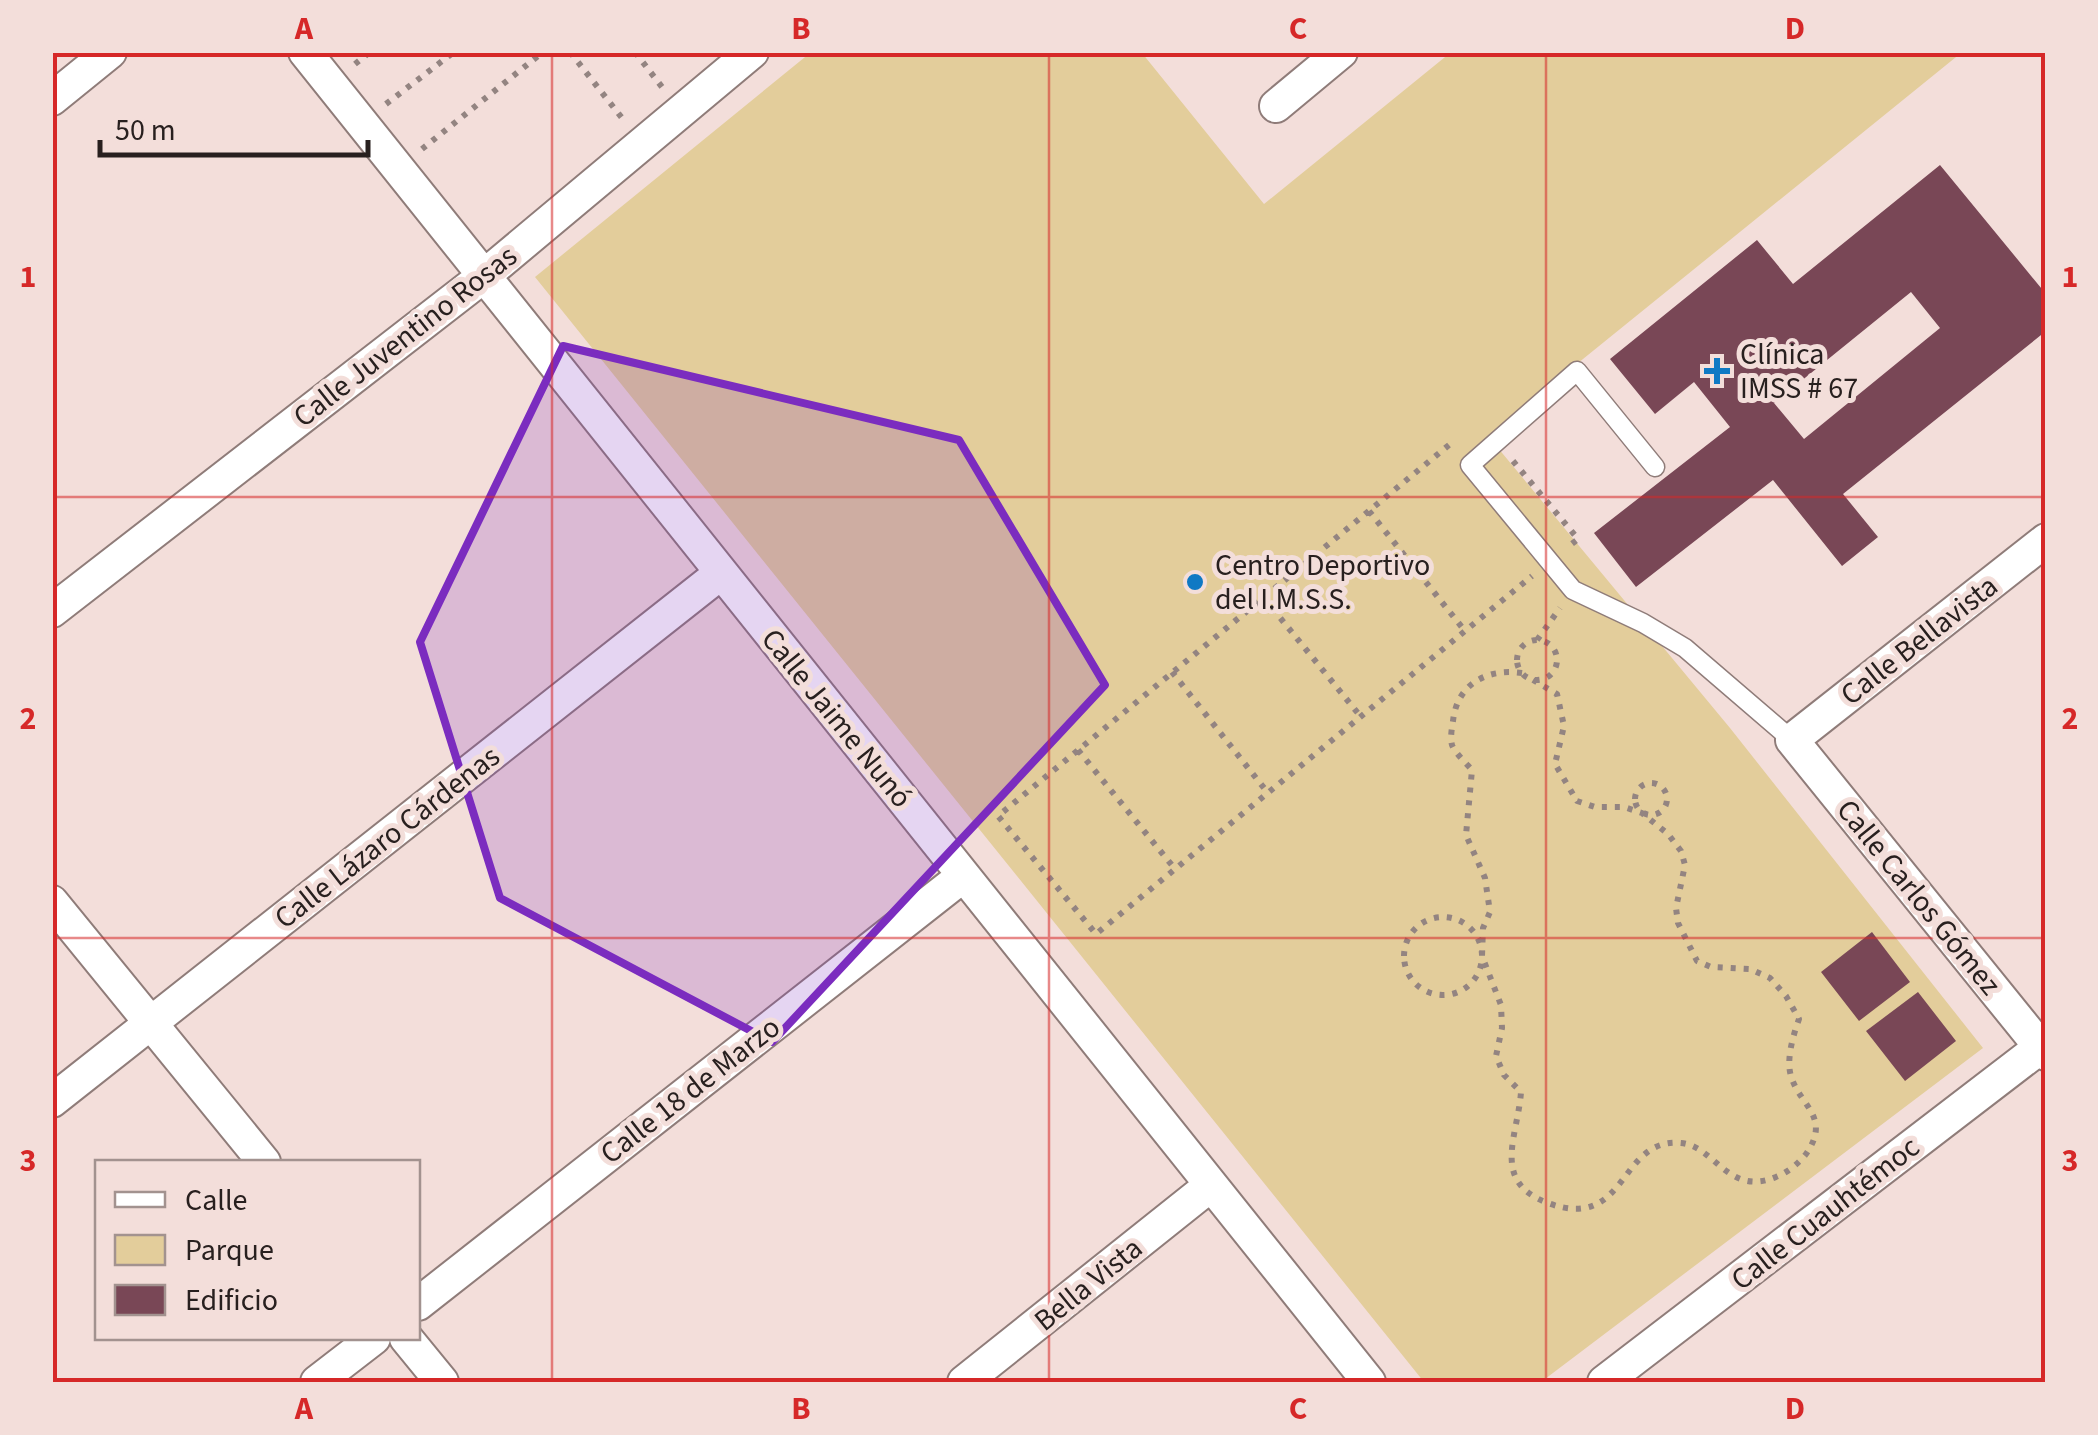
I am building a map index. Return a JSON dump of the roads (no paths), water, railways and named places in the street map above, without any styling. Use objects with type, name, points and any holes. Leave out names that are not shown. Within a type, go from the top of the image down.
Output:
[{"type":"street","points":[[52,98],[110,52]]},
{"type":"street","name":"Calle Jaime Nunó","points":[[305,52],[1369,1382]]},
{"type":"street","name":"Calle Juventino Rosas","points":[[52,611],[484,276],[752,52]]},
{"type":"street","points":[[1276,106],[1342,52]]},
{"type":"street","name":"Calle Bellavista","points":[[1792,740],[2046,540]]},
{"type":"street","name":"Calle Lázaro Cárdenas","points":[[52,1100],[722,573]]},
{"type":"street","name":"Calle Carlos Gómez","points":[[1792,740],[2044,1048]]},
{"type":"street","name":"Calle 18 de Marzo","points":[[420,1302],[964,876]]},
{"type":"street","points":[[52,902],[262,1160]]},
{"type":"street","name":"Calle Cuauhtémoc","points":[[1604,1382],[2044,1048]]},
{"type":"street","name":"Bella Vista","points":[[964,1382],[1211,1185]]},
{"type":"street","points":[[317,1382],[371,1340]]},
{"type":"street","points":[[408,1340],[442,1382]]},
{"type":"lane","points":[[1655,467],[1577,372],[1470,464],[1573,590],[1643,623],[1684,648],[1792,740]]},
{"type":"place","name":"Clínica IMSS # 67","points":[[1717,371]]},
{"type":"place","name":"Centro Deportivo del I.M.S.S.","points":[[1195,582]]}]
